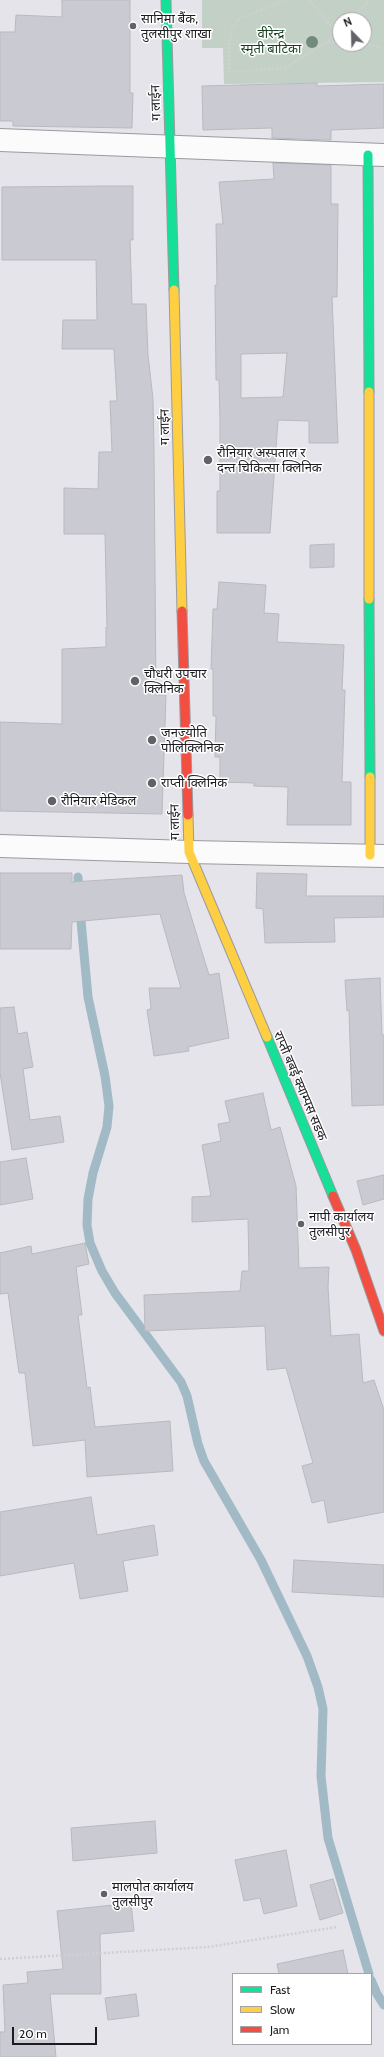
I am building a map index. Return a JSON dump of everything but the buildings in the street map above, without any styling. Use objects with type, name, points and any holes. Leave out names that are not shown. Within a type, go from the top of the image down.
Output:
[{"type":"street","name":"ग लाईन","points":[[166,0],[189,852]]},
{"type":"street","points":[[0,140],[376,155],[377,855],[189,852],[0,846]]},
{"type":"street","name":"राप्ती बबई क्याम्पस सडक","points":[[189,852],[356,1250],[384,1331]]},
{"type":"path","points":[[284,0],[237,20],[232,29],[229,42],[229,72],[285,68],[332,38]]},
{"type":"path","points":[[309,0],[332,27]]},
{"type":"path","points":[[358,12],[370,0]]},
{"type":"path","points":[[327,42],[373,45],[384,49]]},
{"type":"path","points":[[0,1959],[208,1947],[337,1927]]},
{"type":"green space","name":"वीरेन्द्र स्मृती बाटिका","points":[[202,0],[384,0],[384,82],[224,84],[223,48],[202,48]]},
{"type":"waterway","points":[[78,877],[79,893]]},
{"type":"waterway","points":[[80,910],[88,997],[105,1076],[109,1106],[107,1127],[93,1173],[88,1199],[87,1225],[90,1243],[102,1271],[115,1293],[181,1382],[187,1396],[198,1444],[204,1461],[261,1560],[307,1656],[318,1687],[323,1709],[321,1776],[328,1838],[369,1973]]},
{"type":"waterway","points":[[372,1982],[384,2005]]},
{"type":"traffic: fast","points":[[166,0],[174,290]]},
{"type":"traffic: fast","points":[[368,155],[369,392]]},
{"type":"traffic: fast","points":[[369,599],[370,777]]},
{"type":"traffic: fast","points":[[267,1037],[333,1196]]},
{"type":"traffic: slow","points":[[174,290],[182,611]]},
{"type":"traffic: slow","points":[[369,392],[369,599]]},
{"type":"traffic: slow","points":[[370,777],[370,855]]},
{"type":"traffic: slow","points":[[188,815],[189,852],[267,1037]]},
{"type":"traffic: jam","points":[[182,611],[188,815]]},
{"type":"traffic: jam","points":[[333,1196],[356,1250],[384,1331]]},
{"type":"place","name":"सानिमा बैंक, तुलसीपुर शाखा","points":[[133,26]]},
{"type":"place","name":"रौनियार अस्पताल र दन्त चिकित्सा क्लिनिक","points":[[208,460]]},
{"type":"place","name":"चौधरी उपचार क्लिनिक","points":[[135,681]]},
{"type":"place","name":"जनज्योति पोलिक्लिनिक","points":[[152,740]]},
{"type":"place","name":"राप्ती क्लिनिक","points":[[152,783]]},
{"type":"place","name":"रौनियार मेडिकल","points":[[52,801]]},
{"type":"place","name":"नापी कार्यालय तुलसीपुर","points":[[301,1224]]},
{"type":"place","name":"मालपोत कार्यालय तुलसीपुर","points":[[104,1894]]}]
